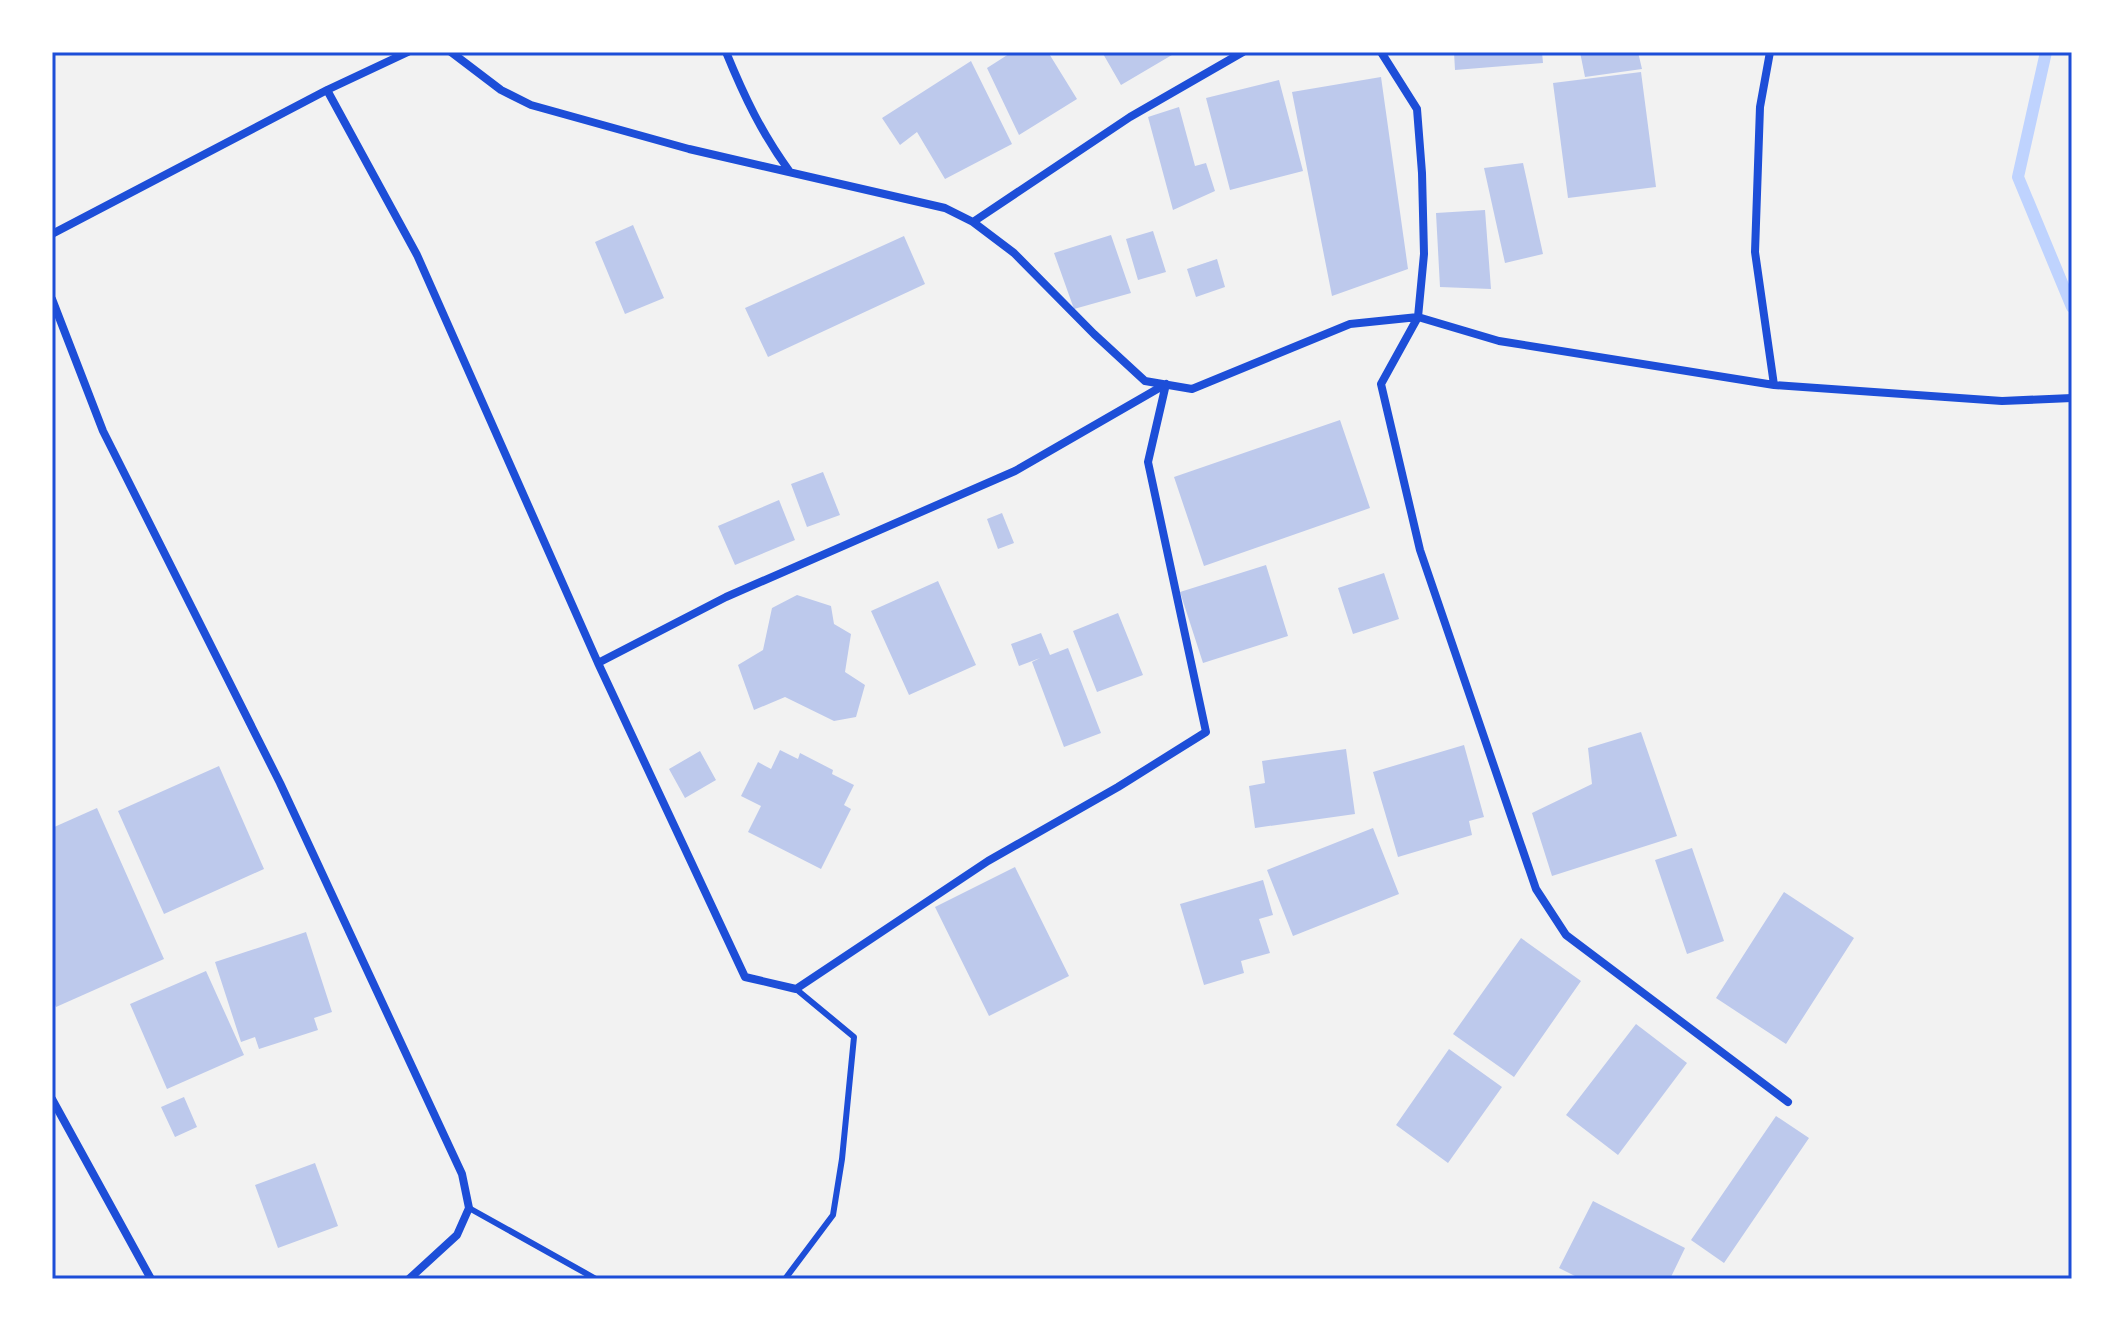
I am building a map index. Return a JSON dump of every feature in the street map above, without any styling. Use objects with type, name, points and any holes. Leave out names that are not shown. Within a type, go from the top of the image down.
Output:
[{"type":"street","points":[[52,234],[327,90],[408,52]]},
{"type":"street","points":[[451,52],[501,90],[531,105],[689,149],[945,208],[973,222],[1014,253],[1145,381],[1192,389],[1350,324],[1418,317],[1499,341],[1774,385],[2002,401],[2072,398]]},
{"type":"street","points":[[726,52],[769,145],[790,172]]},
{"type":"street","points":[[973,222],[1130,117],[1243,52]]},
{"type":"street","points":[[1381,52],[1417,109],[1424,254],[1418,317],[1381,384],[1420,550],[1536,889],[1566,935],[1788,1102]]},
{"type":"street","points":[[1770,52],[1760,107],[1755,252],[1774,385]]},
{"type":"street","points":[[327,90],[417,255],[598,663],[745,977],[796,989],[988,861],[1118,787],[1206,732],[1148,462],[1166,384]]},
{"type":"street","points":[[52,299],[103,431],[294,812],[462,1174],[469,1208],[457,1235],[409,1279]]},
{"type":"street","points":[[598,663],[726,597],[1015,471],[1166,384]]},
{"type":"street","points":[[52,1099],[151,1279]]},
{"type":"lane","points":[[785,1279],[833,1215],[854,1037],[796,989]]},
{"type":"lane","points":[[469,1208],[596,1279]]},
{"type":"building","points":[[1012,52],[1048,52],[1077,99],[1019,135],[987,68]]},
{"type":"building","points":[[1102,52],[1177,52],[1121,85]]},
{"type":"building","points":[[1454,52],[1542,52],[1543,63],[1455,70]]},
{"type":"building","points":[[1580,52],[1638,52],[1642,69],[1585,77]]},
{"type":"building","points":[[971,61],[1012,144],[945,179],[917,132],[900,145],[882,118]]},
{"type":"building","points":[[1641,72],[1656,187],[1568,198],[1553,83]]},
{"type":"building","points":[[1381,77],[1408,269],[1332,296],[1292,92]]},
{"type":"building","points":[[1279,80],[1303,171],[1230,190],[1206,98]]},
{"type":"building","points":[[1179,107],[1195,166],[1206,163],[1215,191],[1173,210],[1148,117]]},
{"type":"building","points":[[1523,163],[1543,254],[1505,263],[1484,168]]},
{"type":"building","points":[[1485,210],[1491,289],[1440,287],[1436,213]]},
{"type":"building","points":[[633,225],[664,298],[625,314],[595,242]]},
{"type":"building","points":[[1153,231],[1166,272],[1138,280],[1126,239]]},
{"type":"building","points":[[1111,235],[1131,293],[1074,309],[1054,253]]},
{"type":"building","points":[[904,236],[925,284],[768,357],[745,308]]},
{"type":"building","points":[[1217,259],[1225,287],[1196,297],[1187,269]]},
{"type":"building","points":[[1340,420],[1370,508],[1204,566],[1174,477]]},
{"type":"building","points":[[823,472],[840,515],[807,527],[791,484]]},
{"type":"building","points":[[779,500],[795,540],[735,565],[718,526]]},
{"type":"building","points":[[1002,513],[1014,543],[998,549],[987,519]]},
{"type":"building","points":[[1266,565],[1288,636],[1203,663],[1180,592]]},
{"type":"building","points":[[1384,573],[1399,619],[1353,634],[1338,588]]},
{"type":"building","points":[[938,581],[976,665],[909,695],[871,611]]},
{"type":"building","points":[[797,595],[831,606],[834,624],[851,634],[845,672],[865,685],[856,717],[834,721],[785,697],[754,710],[738,665],[763,650],[772,608]]},
{"type":"building","points":[[1118,613],[1143,675],[1097,692],[1073,631]]},
{"type":"building","points":[[1041,633],[1050,655],[1068,648],[1101,733],[1064,747],[1032,662],[1040,658],[1019,666],[1011,644]]},
{"type":"building","points":[[1641,732],[1677,836],[1552,876],[1532,813],[1592,784],[1588,748]]},
{"type":"building","points":[[1464,745],[1484,817],[1469,821],[1472,835],[1398,857],[1373,772]]},
{"type":"building","points":[[1346,749],[1355,814],[1255,828],[1249,786],[1265,783],[1262,761]]},
{"type":"building","points":[[780,750],[798,759],[800,753],[854,785],[844,805],[851,809],[821,869],[748,832],[761,806],[741,796],[758,762],[771,769]]},
{"type":"building","points":[[700,751],[716,780],[685,798],[669,769]]},
{"type":"building","points":[[219,766],[264,869],[164,914],[118,811]]},
{"type":"building","points":[[97,808],[164,959],[56,1007],[52,998],[52,828]]},
{"type":"building","points":[[1373,828],[1399,894],[1293,936],[1267,870]]},
{"type":"building","points":[[1692,848],[1724,941],[1687,954],[1655,860]]},
{"type":"building","points":[[1015,867],[1069,976],[989,1016],[935,907]]},
{"type":"building","points":[[1263,880],[1273,915],[1259,919],[1270,953],[1241,961],[1244,973],[1204,985],[1180,904]]},
{"type":"building","points":[[1784,892],[1854,938],[1786,1044],[1716,998]]},
{"type":"building","points":[[306,932],[332,1012],[314,1018],[318,1030],[259,1049],[255,1037],[241,1042],[215,962]]},
{"type":"building","points":[[1521,938],[1581,981],[1514,1077],[1453,1034]]},
{"type":"building","points":[[206,971],[244,1055],[167,1089],[130,1004]]},
{"type":"building","points":[[1636,1024],[1687,1063],[1618,1155],[1566,1115]]},
{"type":"building","points":[[1449,1049],[1502,1087],[1448,1163],[1396,1125]]},
{"type":"building","points":[[184,1097],[197,1127],[175,1137],[161,1107]]},
{"type":"building","points":[[1776,1116],[1809,1138],[1724,1263],[1691,1240]]},
{"type":"building","points":[[315,1163],[338,1226],[278,1248],[255,1185]]},
{"type":"building","points":[[1593,1201],[1685,1248],[1670,1279],[1581,1279],[1559,1268]]},
{"type":"waterway","points":[[2046,52],[2018,177],[2072,307]]}]
